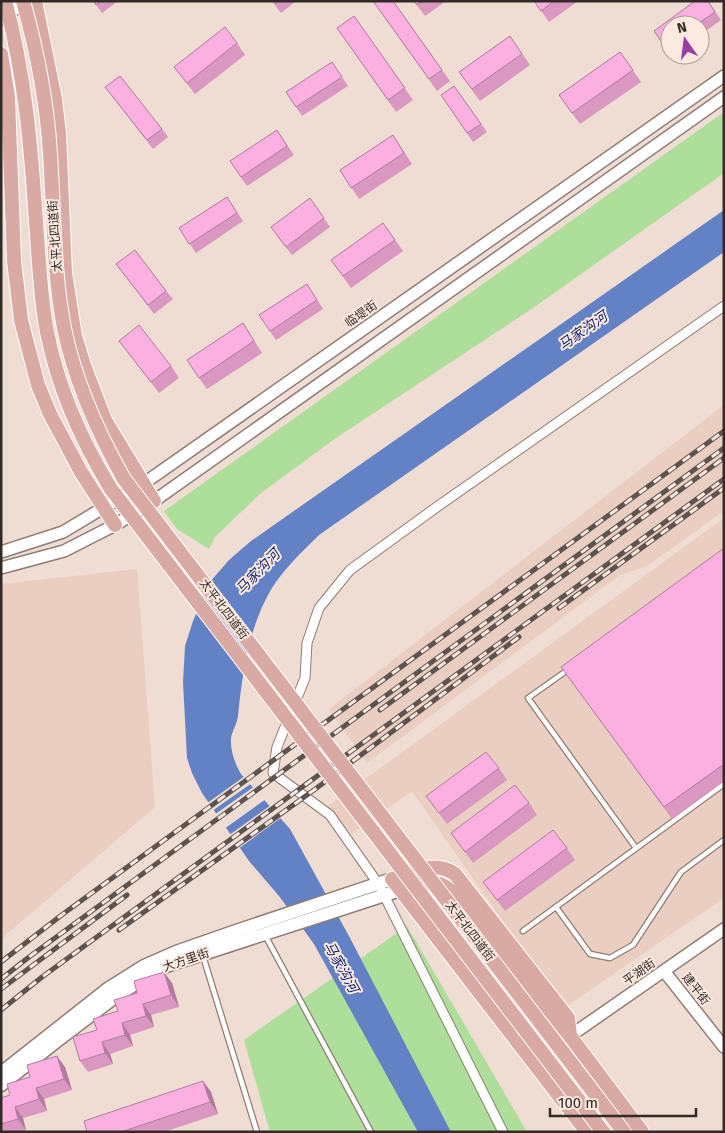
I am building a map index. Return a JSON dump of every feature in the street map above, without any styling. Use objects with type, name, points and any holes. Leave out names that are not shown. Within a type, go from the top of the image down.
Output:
[{"type":"main road","name":"太平北四道街","points":[[5,1],[17,51],[28,114],[41,289],[47,331],[61,385],[76,424],[90,452],[116,497],[603,1132]]},
{"type":"main road","name":"太平北四道街","points":[[22,1],[33,43],[46,119],[50,153],[55,250],[64,327],[86,402],[124,479],[624,1132]]},
{"type":"main road","name":"太平北四道街","points":[[35,1],[57,116],[65,273],[75,336],[105,420],[154,501]]},
{"type":"main road","points":[[1,54],[8,97],[14,261],[21,320],[38,385],[50,414],[81,472],[115,526]]},
{"type":"main road","points":[[588,1132],[396,884],[432,866],[444,868],[455,874],[568,1018],[570,1036],[642,1132]]},
{"type":"main road","name":"大方里街","points":[[1,1073],[109,988],[144,966],[176,952],[262,928],[396,884]]},
{"type":"main road","name":"大方里街","points":[[1,1085],[58,1040],[146,977],[171,964],[202,954],[262,928]]},
{"type":"street","points":[[1,19],[26,1]]},
{"type":"street","name":"临堤街","points":[[1,552],[63,532],[143,484],[724,76]]},
{"type":"street","points":[[1,568],[64,551],[115,526],[154,501],[724,97]]},
{"type":"street","points":[[503,1132],[380,889],[330,815],[273,773],[277,747],[305,678],[307,643],[319,608],[350,570],[442,503],[724,306]]},
{"type":"street","name":"平湖街","points":[[570,1036],[724,929]]},
{"type":"street","name":"建平街","points":[[664,971],[724,1047]]},
{"type":"lane","points":[[575,664],[528,698],[636,848]]},
{"type":"lane","points":[[523,930],[724,784]]},
{"type":"lane","points":[[556,907],[590,954],[610,958],[632,945],[681,872],[724,840]]},
{"type":"lane","points":[[262,928],[371,1132]]},
{"type":"lane","points":[[202,954],[257,1132]]},
{"type":"shaded area","points":[[724,405],[724,511],[647,566],[620,575],[367,763],[329,709]]},
{"type":"shaded area","points":[[724,518],[724,898],[564,1008],[412,791],[352,834],[327,807]]},
{"type":"shaded area","points":[[137,569],[155,807],[1,939],[1,584]]},
{"type":"green space","points":[[724,112],[724,173],[533,308],[336,438],[261,493],[215,537],[209,549],[177,529],[164,511]]},
{"type":"green space","points":[[407,926],[527,1132],[270,1132],[244,1040]]},
{"type":"water","name":"马家沟河","points":[[724,210],[724,252],[319,535],[278,578],[255,624],[247,654],[237,719],[231,738],[233,757],[241,774],[290,829],[350,938],[451,1132],[418,1132],[314,944],[279,896],[249,861],[202,793],[192,773],[187,758],[183,682],[185,646],[193,621],[210,582],[229,560],[251,541]]},
{"type":"pier","points":[[245,776],[252,783],[212,811],[206,804]]},
{"type":"pier","points":[[255,786],[266,799],[224,829],[214,815]]},
{"type":"pier","points":[[271,805],[282,817],[238,849],[228,836]]},
{"type":"building","points":[[373,1],[393,1],[442,70],[429,79]]},
{"type":"building","points":[[414,1],[422,1],[417,5]]},
{"type":"building","points":[[534,1],[554,1],[541,11]]},
{"type":"building","points":[[695,1],[708,1],[715,12],[710,15],[676,15]]},
{"type":"building","points":[[354,16],[405,88],[388,100],[337,28]]},
{"type":"building","points":[[225,27],[237,43],[187,83],[174,67]]},
{"type":"building","points":[[660,27],[660,40],[654,31]]},
{"type":"building","points":[[510,36],[522,54],[472,89],[459,72]]},
{"type":"building","points":[[620,52],[633,70],[572,113],[559,95]]},
{"type":"building","points":[[332,62],[342,77],[296,107],[286,92]]},
{"type":"building","points":[[120,76],[162,129],[147,140],[105,87]]},
{"type":"building","points":[[454,86],[481,124],[467,133],[441,95]]},
{"type":"building","points":[[277,130],[287,146],[241,177],[230,161]]},
{"type":"building","points":[[393,135],[404,153],[351,188],[340,170]]},
{"type":"building","points":[[227,197],[237,213],[189,244],[179,228]]},
{"type":"building","points":[[310,198],[324,218],[286,247],[271,227]]},
{"type":"building","points":[[383,223],[395,240],[343,276],[331,260]]},
{"type":"building","points":[[135,250],[166,291],[148,305],[116,264]]},
{"type":"building","points":[[307,284],[317,300],[270,331],[259,315]]},
{"type":"building","points":[[243,323],[254,341],[199,378],[187,360]]},
{"type":"building","points":[[139,325],[171,366],[151,382],[119,341]]},
{"type":"building","points":[[724,548],[724,764],[664,807],[561,667]]},
{"type":"building","points":[[486,752],[499,768],[439,813],[426,796]]},
{"type":"building","points":[[515,785],[529,803],[465,852],[451,833]]},
{"type":"building","points":[[553,830],[567,848],[497,900],[483,882]]},
{"type":"building","points":[[164,972],[171,995],[143,1004],[146,1016],[122,1023],[125,1035],[102,1042],[105,1053],[80,1061],[73,1037],[97,1030],[93,1019],[118,1011],[114,1000],[137,993],[134,981]]},
{"type":"building","points":[[57,1056],[64,1079],[36,1088],[39,1099],[15,1107],[18,1119],[1,1124],[1,1098],[10,1095],[7,1084],[30,1077],[27,1065]]},
{"type":"building","points":[[203,1081],[210,1102],[121,1132],[87,1132],[84,1121]]},
{"type":"railway","points":[[1,962],[63,914],[724,431]]},
{"type":"railway","points":[[1,979],[724,448]]},
{"type":"railway","points":[[380,710],[724,458]]},
{"type":"railway","points":[[1,1010],[42,977],[724,479]]},
{"type":"railway","points":[[559,608],[724,488]]},
{"type":"railway","points":[[119,930],[314,790],[519,637]]},
{"type":"railway","points":[[1,989],[127,895]]}]
